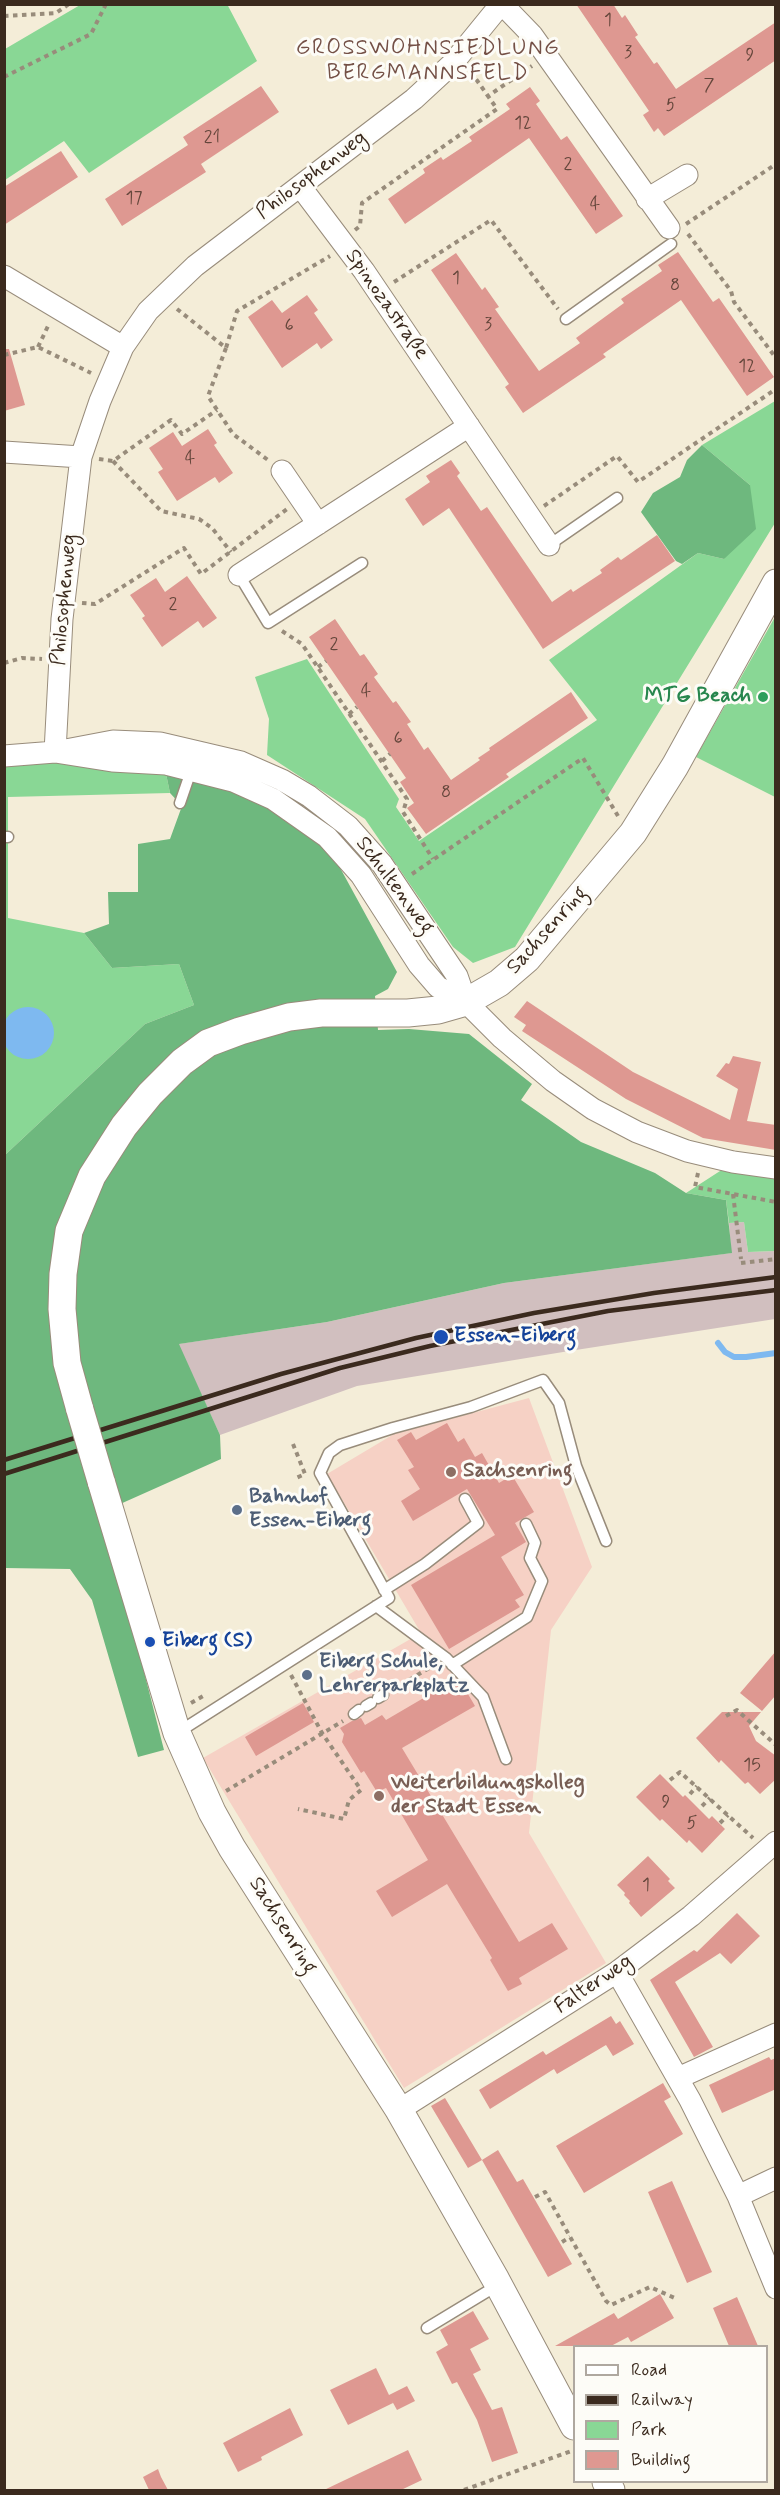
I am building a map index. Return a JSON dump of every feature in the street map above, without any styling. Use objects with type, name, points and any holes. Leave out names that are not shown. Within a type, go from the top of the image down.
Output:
[{"type":"street","points":[[502,4],[520,21],[547,56],[647,199],[670,236]]},
{"type":"street","name":"Philosophenweg","points":[[55,753],[63,601],[81,457],[107,381],[123,347],[148,311],[195,266],[414,99],[459,56],[502,4]]},
{"type":"street","points":[[647,199],[687,175]]},
{"type":"street","name":"Spinozastraße","points":[[300,186],[378,292],[549,545]]},
{"type":"street","points":[[4,276],[123,347]]},
{"type":"street","points":[[239,575],[469,426]]},
{"type":"street","points":[[4,452],[81,457]]},
{"type":"street","points":[[282,471],[318,524]]},
{"type":"street","name":"Sachsenring","points":[[573,2424],[499,2285],[399,2110],[232,1848],[207,1803],[177,1733],[67,1363],[63,1327],[63,1274],[69,1231],[92,1176],[124,1126],[150,1094],[182,1062],[208,1043],[289,1017],[321,1013],[438,1010],[466,1002],[499,983],[527,959],[633,833],[675,766],[776,583]]},
{"type":"street","name":"Schultenweg","points":[[4,756],[55,753],[112,761],[166,764],[194,760],[273,799],[327,837],[361,875],[420,965],[438,987],[466,1002],[502,1038],[553,1081],[593,1109],[638,1132],[687,1151],[776,1168]]},
{"type":"street","name":"Falterweg","points":[[399,2110],[617,1972],[691,1916],[771,1846]]},
{"type":"street","points":[[617,1972],[678,2078],[738,2196],[771,2262],[776,2288]]},
{"type":"street","points":[[678,2078],[776,2034]]},
{"type":"street","points":[[738,2196],[776,2178]]},
{"type":"lane","points":[[566,319],[670,236]]},
{"type":"lane","name":"Spinozastraße","points":[[549,545],[617,498]]},
{"type":"lane","points":[[239,575],[268,623],[362,563]]},
{"type":"lane","points":[[180,803],[194,760]]},
{"type":"lane","points":[[177,1733],[389,1598],[320,1473],[329,1453],[340,1445],[471,1407],[543,1380],[559,1403],[576,1466],[606,1541]]},
{"type":"lane","points":[[384,1590],[425,1564],[478,1523],[465,1499]]},
{"type":"lane","points":[[449,1662],[527,1617],[542,1581],[530,1558],[535,1543],[526,1524]]},
{"type":"lane","points":[[376,1606],[449,1662],[483,1697],[506,1759]]},
{"type":"lane","points":[[427,2328],[499,2285]]},
{"type":"path","points":[[4,16],[22,17],[56,13],[69,4]]},
{"type":"path","points":[[4,77],[91,34],[106,4]]},
{"type":"path","points":[[282,471],[233,435],[208,396],[237,311],[343,244],[360,225],[362,203],[497,109],[459,56]]},
{"type":"path","points":[[488,96],[547,56]]},
{"type":"path","points":[[776,164],[682,226],[731,291],[734,303],[776,358]]},
{"type":"path","points":[[378,292],[491,220],[566,319]]},
{"type":"path","points":[[162,297],[226,348]]},
{"type":"path","points":[[38,347],[48,326]]},
{"type":"path","points":[[4,355],[38,347],[107,381]]},
{"type":"path","points":[[529,516],[617,456],[639,482],[776,389]]},
{"type":"path","points":[[113,461],[171,420],[182,435],[217,410]]},
{"type":"path","points":[[81,457],[113,461],[161,511],[199,519],[212,528],[231,552]]},
{"type":"path","points":[[63,601],[95,604],[184,548],[201,574],[302,498]]},
{"type":"path","points":[[268,623],[302,644],[407,799],[402,812],[433,859]]},
{"type":"path","points":[[4,663],[22,658],[59,660]]},
{"type":"path","points":[[318,667],[326,662]]},
{"type":"path","points":[[349,714],[357,707]]},
{"type":"path","points":[[382,761],[390,754]]},
{"type":"path","points":[[428,863],[583,758],[618,815],[633,833]]},
{"type":"path","points":[[703,1155],[695,1187],[776,1202]]},
{"type":"path","points":[[733,1194],[741,1261],[776,1259]]},
{"type":"path","points":[[293,1444],[306,1474],[296,1478]]},
{"type":"path","points":[[207,1803],[369,1705],[449,1662]]},
{"type":"path","points":[[285,1664],[322,1733],[361,1790],[349,1800],[344,1819],[298,1809]]},
{"type":"path","points":[[726,1716],[737,1710],[776,1745]]},
{"type":"path","points":[[670,1780],[680,1772],[728,1815],[771,1846]]},
{"type":"path","points":[[690,1794],[697,1786]]},
{"type":"path","points":[[702,1806],[710,1798]]},
{"type":"path","points":[[720,1824],[728,1815]]},
{"type":"path","points":[[535,2196],[545,2192],[606,2301],[611,2305],[650,2287],[677,2299]]},
{"type":"path","points":[[562,2242],[570,2237]]},
{"type":"path","points":[[464,2490],[573,2450]]},
{"type":"shaded area","points":[[744,1222],[748,1252],[775,1251],[775,1319],[357,1386],[220,1435],[178,1344],[327,1322],[504,1283],[731,1253],[729,1223]]},
{"type":"shaded area","name":"Weiterbildungskolleg der Stadt Essen","points":[[529,1398],[592,1567],[551,1630],[529,1833],[606,1963],[404,2088],[203,1758],[421,1633],[327,1474],[394,1434]]},
{"type":"green space","points":[[227,4],[257,61],[89,173],[64,141],[5,180],[5,49],[80,5]]},
{"type":"green space","points":[[775,401],[775,523],[515,947],[473,963],[453,947],[365,819],[267,755],[269,719],[255,677],[307,659],[399,799],[396,807],[419,841],[597,720],[549,660],[698,553],[724,559],[750,485],[702,445]]},
{"type":"green space","points":[[702,445],[750,485],[756,529],[724,559],[698,553],[682,564],[676,561],[641,512],[653,493],[680,477],[687,460]]},
{"type":"green space","points":[[775,617],[775,797],[696,757]]},
{"type":"green space","points":[[5,756],[164,764],[170,793],[8,797],[8,918],[84,933],[112,968],[179,964],[194,1005],[145,1024],[5,1155]]},
{"type":"green space","points":[[164,764],[192,770],[321,833],[397,972],[388,989],[375,996],[378,1030],[409,1029],[469,1034],[532,1084],[521,1100],[581,1142],[655,1173],[686,1193],[726,1200],[732,1253],[504,1283],[327,1322],[179,1344],[220,1435],[221,1459],[100,1513],[119,1574],[164,1750],[138,1757],[92,1600],[70,1569],[5,1568],[5,1155],[145,1024],[194,1005],[179,964],[112,968],[84,933],[109,924],[108,892],[138,892],[138,844],[170,839],[182,806],[170,793]]},
{"type":"green space","points":[[734,1162],[775,1168],[775,1251],[748,1252],[744,1222],[729,1223],[726,1200],[686,1193]]},
{"type":"water","points":[[23,1007],[33,1007],[47,1014],[54,1033],[47,1052],[33,1059],[23,1059],[13,1055],[6,1048],[2,1038],[2,1028],[6,1018],[13,1011]]},
{"type":"building","points":[[576,4],[613,4],[622,18],[625,15],[638,35],[635,37],[676,89],[776,22],[776,60],[664,136],[658,128],[654,132],[643,115],[649,111]]},
{"type":"building","points":[[261,86],[279,112],[201,164],[206,172],[122,226],[105,199],[188,145],[183,137]]},
{"type":"building","points":[[530,87],[540,101],[536,104],[561,140],[567,136],[623,216],[596,234],[529,138],[405,224],[388,199],[425,173],[423,169],[441,157],[443,160],[472,141],[469,137],[510,109],[506,104]]},
{"type":"building","points":[[61,151],[78,177],[4,225],[4,187]]},
{"type":"building","points":[[678,252],[713,302],[719,298],[774,377],[747,396],[681,300],[603,354],[606,357],[523,413],[505,387],[509,384],[431,270],[456,253],[482,290],[485,287],[499,307],[495,309],[539,371],[580,343],[576,338],[624,303],[621,299],[662,271],[658,265]]},
{"type":"building","points":[[307,295],[318,310],[314,313],[333,340],[321,349],[317,343],[282,368],[248,317],[272,300],[282,313]]},
{"type":"building","points":[[4,349],[9,349],[25,405],[4,411]]},
{"type":"building","points":[[208,429],[217,443],[214,445],[233,473],[219,483],[215,477],[177,501],[158,472],[163,469],[149,448],[173,432],[182,446]]},
{"type":"building","points":[[451,460],[460,473],[457,476],[481,511],[487,507],[552,602],[571,589],[573,592],[602,573],[600,570],[618,557],[621,560],[657,535],[675,561],[543,649],[449,508],[423,526],[405,499],[430,482],[426,476]]},
{"type":"building","points":[[187,576],[217,618],[203,628],[198,621],[162,647],[142,618],[145,616],[130,595],[156,578],[165,592]]},
{"type":"building","points":[[335,619],[360,656],[364,654],[378,674],[374,677],[393,703],[396,701],[411,722],[407,724],[424,750],[428,747],[451,780],[480,760],[478,758],[490,750],[489,748],[571,692],[588,718],[506,774],[509,777],[426,834],[407,808],[414,803],[400,782],[406,778],[309,637]]},
{"type":"building","points":[[527,1001],[633,1072],[730,1120],[738,1089],[716,1076],[726,1063],[729,1064],[733,1056],[761,1062],[747,1121],[776,1125],[776,1150],[703,1138],[626,1099],[522,1031],[526,1025],[514,1017]]},
{"type":"building","points":[[447,1423],[458,1442],[464,1438],[475,1457],[482,1453],[499,1483],[512,1475],[534,1512],[515,1523],[526,1542],[501,1557],[524,1595],[515,1600],[520,1607],[449,1649],[411,1585],[495,1535],[467,1489],[413,1521],[401,1501],[420,1489],[408,1470],[414,1467],[397,1440],[411,1432],[416,1440]]},
{"type":"building","points":[[776,1651],[776,1695],[762,1711],[740,1693]]},
{"type":"building","points":[[456,1679],[475,1706],[402,1748],[519,1942],[552,1923],[568,1949],[519,1978],[522,1984],[508,1991],[490,1960],[492,1958],[447,1884],[392,1917],[376,1891],[428,1860],[386,1788],[377,1792],[364,1771],[361,1773],[342,1742],[344,1734],[340,1728],[352,1721],[361,1718],[365,1725],[382,1715],[386,1720]]},
{"type":"building","points":[[303,1703],[314,1722],[256,1756],[245,1737]]},
{"type":"building","points":[[722,1712],[761,1712],[749,1726],[756,1741],[776,1756],[776,1779],[760,1794],[748,1782],[745,1784],[721,1760],[719,1763],[696,1738]]},
{"type":"building","points":[[660,1774],[709,1819],[712,1816],[725,1829],[702,1853],[689,1840],[687,1843],[662,1819],[660,1821],[636,1797]]},
{"type":"building","points":[[648,1856],[670,1879],[668,1881],[675,1888],[641,1917],[617,1885]]},
{"type":"building","points":[[737,1913],[760,1936],[731,1964],[720,1953],[675,1982],[713,2047],[694,2057],[650,1980],[694,1950],[697,1952]]},
{"type":"building","points":[[611,2016],[616,2024],[620,2021],[634,2044],[613,2056],[606,2045],[557,2074],[554,2069],[490,2109],[479,2090],[543,2051],[546,2055]]},
{"type":"building","points":[[769,2057],[771,2060],[776,2058],[776,2089],[722,2113],[709,2085]]},
{"type":"building","points":[[663,2083],[671,2097],[664,2101],[683,2134],[584,2193],[556,2146]]},
{"type":"building","points":[[445,2098],[482,2160],[468,2168],[431,2106]]},
{"type":"building","points":[[498,2150],[517,2182],[523,2179],[572,2264],[548,2277],[482,2160]]},
{"type":"building","points":[[672,2181],[712,2272],[687,2283],[648,2192]]},
{"type":"building","points":[[660,2294],[674,2318],[631,2342],[628,2337],[613,2345],[555,2346],[614,2313],[618,2319]]},
{"type":"building","points":[[737,2297],[758,2345],[729,2345],[713,2308]]},
{"type":"building","points":[[473,2311],[489,2339],[470,2349],[481,2370],[473,2374],[492,2410],[502,2407],[518,2453],[492,2462],[477,2420],[457,2382],[452,2384],[436,2352],[448,2345],[440,2330]]},
{"type":"building","points":[[376,2368],[389,2395],[407,2386],[415,2401],[397,2410],[392,2401],[393,2403],[348,2425],[330,2390]]},
{"type":"building","points":[[290,2408],[303,2435],[238,2472],[223,2443]]},
{"type":"building","points":[[408,2450],[422,2480],[401,2490],[324,2490]]},
{"type":"building","points":[[158,2469],[168,2490],[149,2490],[143,2477]]},
{"type":"waterway","points":[[718,1343],[725,1352],[734,1357],[776,1353]]},
{"type":"railway","points":[[4,1460],[281,1374],[416,1338],[534,1313],[654,1293],[776,1277]]},
{"type":"railway","points":[[4,1474],[340,1368],[430,1346],[608,1311],[776,1290]]},
{"type":"place","name":"MTG Beach","points":[[763,697]]},
{"type":"place","name":"Essen-Eiberg","points":[[441,1337]]},
{"type":"place","name":"Sachsenring","points":[[451,1472]]},
{"type":"place","name":"Bahnhof Essen-Eiberg","points":[[237,1510]]},
{"type":"place","name":"Eiberg (S)","points":[[150,1642]]},
{"type":"place","name":"Eiberg Schule, Lehrerparkplatz","points":[[307,1675]]},
{"type":"place","name":"Weiterbildungskolleg der Stadt Essen","points":[[379,1796]]},
{"type":"district","name":"GROSSWOHNSIEDLUNG BERGMANNSFELD","points":[[428,62]]}]
